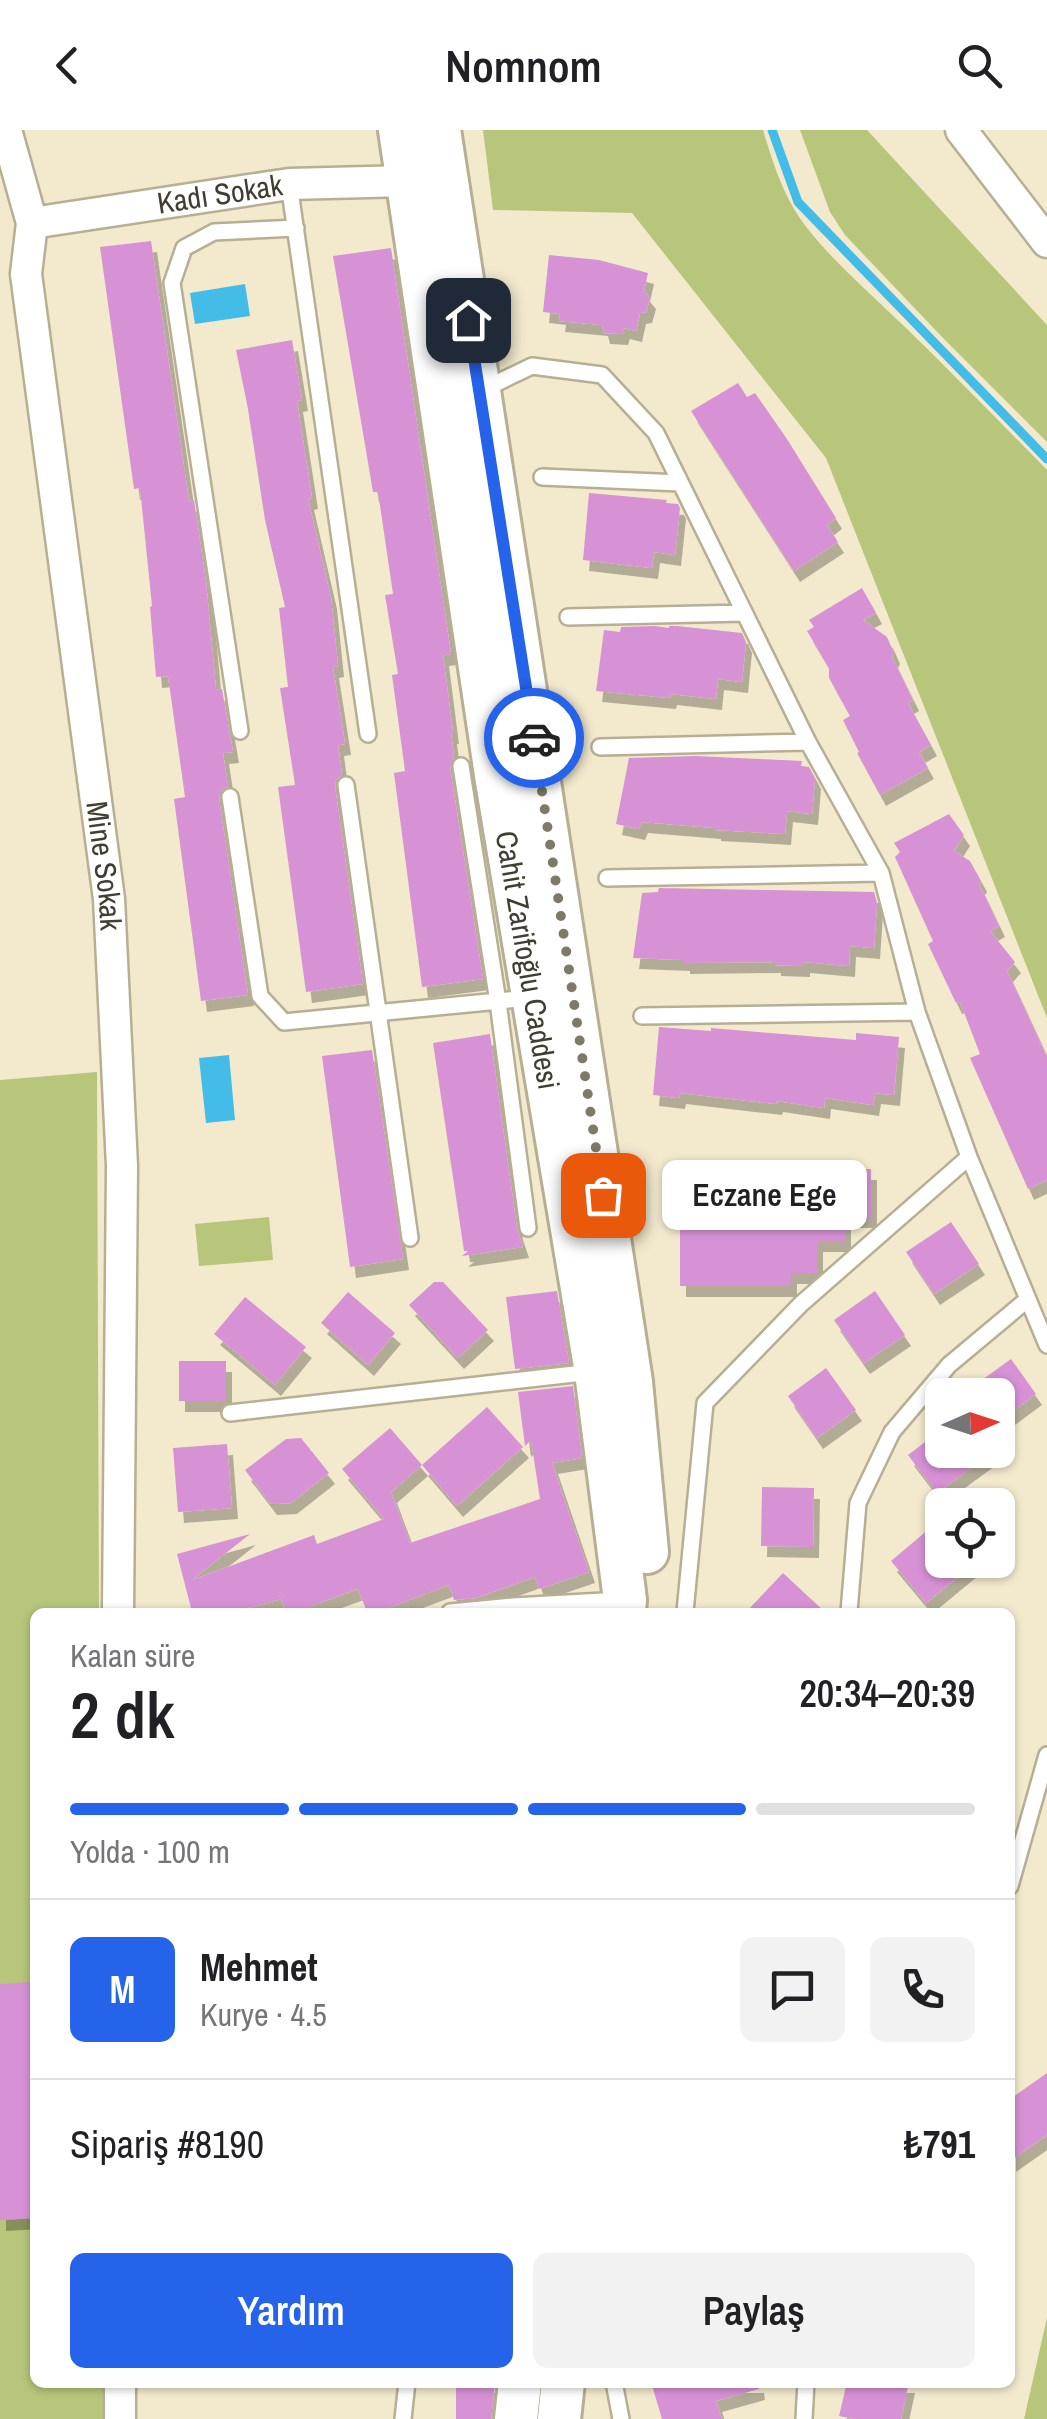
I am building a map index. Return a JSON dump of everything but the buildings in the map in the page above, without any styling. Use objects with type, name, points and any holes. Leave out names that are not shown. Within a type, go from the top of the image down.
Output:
[{"type":"main road","name":"Cahit Zarifoğlu Caddesi","points":[[400,130],[408,182],[458,393],[541,782],[631,1382],[649,1575],[632,1608]]},
{"type":"main road","name":"Cahit Zarifoğlu Caddesi","points":[[440,130],[458,393],[516,1000],[596,1372],[632,1608]]},
{"type":"main road","points":[[516,2419],[519,2388]]},
{"type":"main road","points":[[559,2419],[562,2388]]},
{"type":"street","name":"Mine Sokak","points":[[6,130],[32,223],[26,274],[109,899],[122,1166],[118,1608]]},
{"type":"street","points":[[961,130],[1047,242]]},
{"type":"street","name":"Kadı Sokak","points":[[32,223],[290,184],[408,182]]},
{"type":"street","points":[[120,2388],[120,2419]]},
{"type":"lane","points":[[290,184],[368,734]]},
{"type":"lane","points":[[240,731],[172,284],[184,248],[214,232],[296,228]]},
{"type":"lane","points":[[458,393],[532,366],[602,375],[656,433],[808,742],[881,873],[917,1012],[969,1157],[1047,1346]]},
{"type":"lane","points":[[542,477],[680,483]]},
{"type":"lane","points":[[568,617],[744,612]]},
{"type":"lane","points":[[600,747],[808,742]]},
{"type":"lane","points":[[461,766],[516,1000],[528,1228]]},
{"type":"lane","points":[[346,785],[410,1238]]},
{"type":"lane","points":[[230,797],[260,996],[284,1022],[516,1000]]},
{"type":"lane","points":[[607,878],[881,873]]},
{"type":"lane","points":[[642,1016],[917,1012]]},
{"type":"lane","points":[[685,1608],[705,1402],[800,1304],[969,1157]]},
{"type":"lane","points":[[848,1608],[858,1504],[892,1432],[949,1365],[1028,1299]]},
{"type":"lane","points":[[230,1413],[596,1372]]},
{"type":"lane","points":[[491,1608],[532,1604],[632,1608]]},
{"type":"lane","points":[[1015,1868],[1047,1756]]},
{"type":"lane","points":[[403,2419],[406,2388]]},
{"type":"lane","points":[[615,2388],[621,2419]]},
{"type":"lane","points":[[804,2419],[806,2388]]},
{"type":"green space","points":[[483,130],[763,130],[789,200],[817,240],[1047,470],[1047,1018],[826,458],[632,213],[493,210]]},
{"type":"green space","points":[[800,130],[867,130],[1047,325],[1047,442],[845,235],[830,212]]},
{"type":"green space","points":[[97,1072],[99,1608],[30,1608],[30,2388],[105,2388],[106,2419],[0,2419],[0,1080]]},
{"type":"green space","points":[[269,1217],[273,1260],[199,1266],[195,1224]]},
{"type":"green space","points":[[1047,2318],[1047,2419],[1024,2419]]},
{"type":"water","points":[[245,284],[250,316],[195,324],[190,293]]},
{"type":"water","points":[[229,1055],[235,1120],[206,1123],[199,1058]]},
{"type":"waterway","points":[[772,130],[798,202],[1047,459]]},
{"type":"way so far","points":[[534,738],[603,1195]]},
{"type":"place","name":"Eczane Ege","points":[[603,1195]]},
{"type":"route","points":[[468,320],[534,738]]}]
